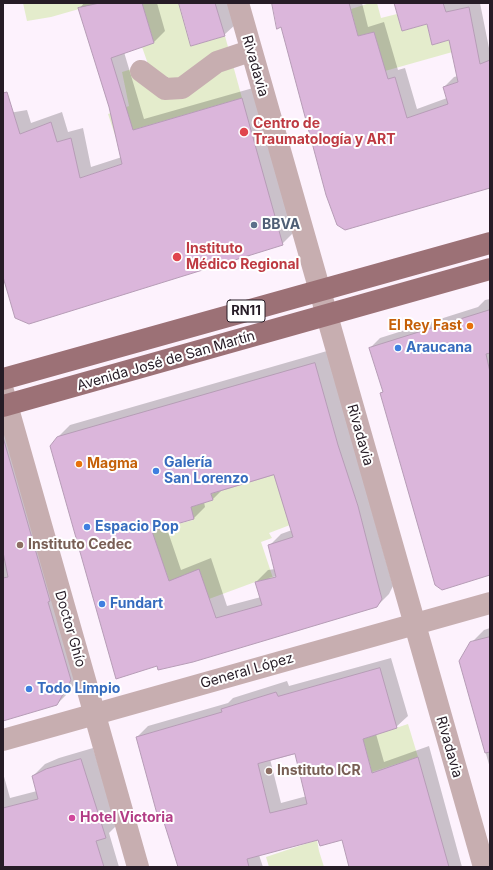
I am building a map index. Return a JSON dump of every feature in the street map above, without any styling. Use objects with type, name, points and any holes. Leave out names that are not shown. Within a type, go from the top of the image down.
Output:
[{"type":"main road","name":"Avenida José de San Martín","points":[[3,379],[490,243]]},
{"type":"main road","name":"Avenida José de San Martín","points":[[5,401],[326,315],[490,269]]},
{"type":"street","name":"Rivadavia","points":[[238,3],[250,51],[484,867]]},
{"type":"street","points":[[141,71],[165,88],[182,88],[217,62],[250,51]]},
{"type":"street","name":"Doctor Ghío","points":[[5,401],[138,867]]},
{"type":"street","name":"General López","points":[[3,740],[490,603]]},
{"type":"green space","points":[[23,3],[100,3],[51,17],[27,21]]},
{"type":"green space","points":[[142,3],[179,3],[191,46],[225,36],[242,98],[115,135],[108,114],[129,106],[122,72],[148,64],[142,47],[154,43]]},
{"type":"green space","points":[[370,3],[377,3],[381,18],[397,14],[402,31],[427,24],[432,45],[453,39],[456,51],[385,71],[374,32],[358,36],[351,9]]},
{"type":"green space","points":[[202,465],[283,472],[290,525],[269,533],[272,538],[261,542],[273,578],[255,582],[209,599],[199,570],[184,575],[171,586],[158,550],[148,532],[193,520],[191,507],[213,500]]},
{"type":"green space","points":[[408,724],[418,757],[372,772],[363,739]]},
{"type":"green space","points":[[317,840],[324,867],[269,867],[266,857]]},
{"type":"building","points":[[100,3],[142,3],[154,43],[111,58],[133,130],[242,98],[283,245],[29,324],[15,318],[3,277],[3,93],[7,92],[20,134],[51,122],[57,142],[71,138],[80,178],[122,164],[109,107],[78,8]]},
{"type":"building","points":[[179,3],[215,3],[225,36],[191,46]]},
{"type":"building","points":[[272,3],[349,3],[358,36],[374,32],[388,79],[395,77],[407,118],[448,104],[443,87],[458,82],[449,40],[432,45],[427,24],[402,31],[394,3],[443,3],[446,12],[469,7],[480,64],[490,60],[490,188],[345,230],[337,225],[326,195],[281,27],[277,29]]},
{"type":"building","points":[[490,310],[490,353],[486,354],[490,372],[490,575],[442,590],[435,585],[380,393],[383,392],[369,348]]},
{"type":"building","points":[[315,363],[338,445],[358,506],[382,599],[377,607],[193,662],[158,670],[157,666],[116,679],[50,446],[57,437]],"holes":[[[274,475],[293,537],[268,545],[276,577],[255,582],[262,605],[216,618],[199,569],[169,581],[152,531],[194,519],[191,507],[213,500],[211,494]]]},
{"type":"building","points":[[3,437],[71,680],[57,705],[3,721],[3,578],[8,577],[3,552]]},
{"type":"building","points":[[490,637],[490,752],[485,753],[459,661],[470,642]]},
{"type":"building","points":[[380,668],[397,728],[363,739],[372,773],[418,757],[449,867],[349,867],[342,840],[320,846],[318,840],[247,859],[249,867],[178,867],[161,813],[157,814],[136,737],[222,712],[221,709],[276,692],[278,696]],"holes":[[[295,754],[307,804],[270,813],[258,764]]]},
{"type":"building","points":[[81,759],[106,838],[96,841],[104,867],[3,867],[3,808],[38,799],[32,776],[46,769]]},
{"type":"place","name":"Centro de Traumatología y ART","points":[[244,132]]},
{"type":"place","name":"BBVA","points":[[254,225]]},
{"type":"place","name":"Instituto Médico Regional","points":[[177,257]]},
{"type":"place","name":"El Rey Fast","points":[[470,326]]},
{"type":"place","name":"Araucana","points":[[398,348]]},
{"type":"place","name":"Magma","points":[[79,464]]},
{"type":"place","name":"Galería San Lorenzo","points":[[156,471]]},
{"type":"place","name":"Espacio Pop","points":[[87,527]]},
{"type":"place","name":"Instituto Cedec","points":[[20,545]]},
{"type":"place","name":"Fundart","points":[[102,604]]},
{"type":"place","name":"Todo Limpio","points":[[29,689]]},
{"type":"place","name":"Instituto ICR","points":[[269,771]]},
{"type":"place","name":"Hotel Victoria","points":[[72,818]]}]
